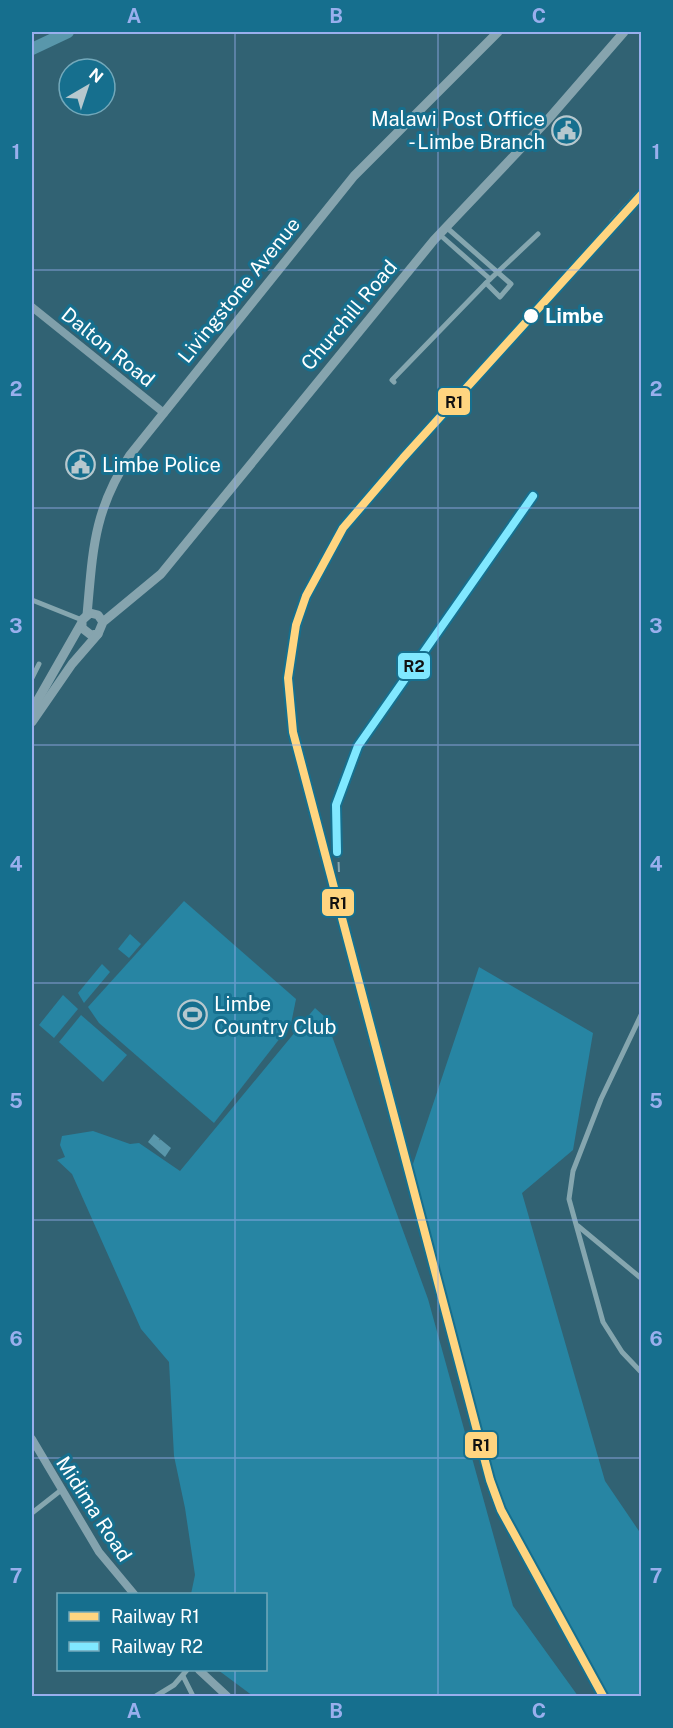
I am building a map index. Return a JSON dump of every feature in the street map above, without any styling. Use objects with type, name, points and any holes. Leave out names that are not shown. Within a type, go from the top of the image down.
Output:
[{"type":"highway","name":"Livingstone Avenue","points":[[83,620],[96,533],[105,500],[129,455],[354,176],[498,32]]},
{"type":"highway","name":"Churchill Road","points":[[32,722],[72,664],[98,634],[103,622],[161,574],[443,230],[544,124],[624,32]]},
{"type":"highway","points":[[32,710],[83,620],[98,615],[103,622]]},
{"type":"highway","points":[[83,620],[87,634],[98,634]]},
{"type":"main road","name":"Dalton Road","points":[[32,307],[164,413]]},
{"type":"main road","name":"Midima Road","points":[[32,1439],[60,1491],[99,1552],[133,1593]]},
{"type":"main road","points":[[200,1671],[227,1696]]},
{"type":"street","points":[[443,230],[474,251],[511,284],[500,297],[443,230]]},
{"type":"street","points":[[394,382],[392,380],[488,281],[538,234]]},
{"type":"street","points":[[467,259],[474,251]]},
{"type":"street","points":[[32,600],[83,620]]},
{"type":"street","points":[[32,678],[39,664]]},
{"type":"street","points":[[642,1013],[601,1099],[573,1171],[569,1199],[603,1322],[622,1352],[642,1373]]},
{"type":"street","points":[[576,1225],[642,1279]]},
{"type":"street","points":[[32,1513],[60,1491]]},
{"type":"street","points":[[156,1696],[186,1671]]},
{"type":"street","points":[[183,1676],[193,1696]]},
{"type":"shaded area","name":"Limbe Country Club","points":[[184,901],[296,999],[291,1024],[214,1123],[99,1023],[88,1007]]},
{"type":"shaded area","points":[[130,934],[141,944],[129,958],[118,949]]},
{"type":"shaded area","points":[[102,964],[110,972],[84,1003],[78,993]]},
{"type":"shaded area","points":[[479,967],[593,1033],[573,1150],[522,1193],[605,1481],[641,1534],[641,1696],[608,1696],[504,1509],[490,1471],[412,1167]]},
{"type":"shaded area","points":[[63,995],[78,1009],[54,1038],[39,1025]]},
{"type":"shaded area","points":[[315,1008],[325,1017],[428,1299],[513,1606],[578,1696],[253,1696],[219,1671],[267,1671],[267,1593],[191,1593],[195,1575],[174,1456],[169,1362],[141,1329],[72,1174],[57,1160],[65,1157],[60,1145],[62,1136],[93,1131],[130,1144],[139,1143],[180,1171]]},
{"type":"shaded area","points":[[81,1015],[127,1055],[103,1082],[59,1042]]},
{"type":"water","points":[[154,1134],[171,1148],[165,1157],[148,1142]]},
{"type":"waterway","points":[[32,49],[68,32]]},
{"type":"railway","points":[[610,222],[642,187]]},
{"type":"railway","points":[[403,458],[376,489],[331,550],[300,616],[292,651],[290,690],[293,732],[490,1480],[501,1510],[603,1696]]},
{"type":"railway","points":[[339,872],[336,805],[358,746],[533,496]]},
{"type":"rail line","name":"R1","points":[[603,1696],[501,1510],[490,1480],[293,732],[288,678],[296,625],[306,596],[343,528],[403,458],[642,194]]},
{"type":"rail line","name":"R2","points":[[337,852],[336,805],[358,746],[533,496]]},
{"type":"place","name":"Malawi Post Office - Limbe Branch","points":[[566,131]]},
{"type":"place","name":"Limbe","points":[[531,316]]},
{"type":"place","name":"Limbe Police","points":[[81,465]]},
{"type":"place","name":"Limbe Country Club","points":[[193,1015]]}]
